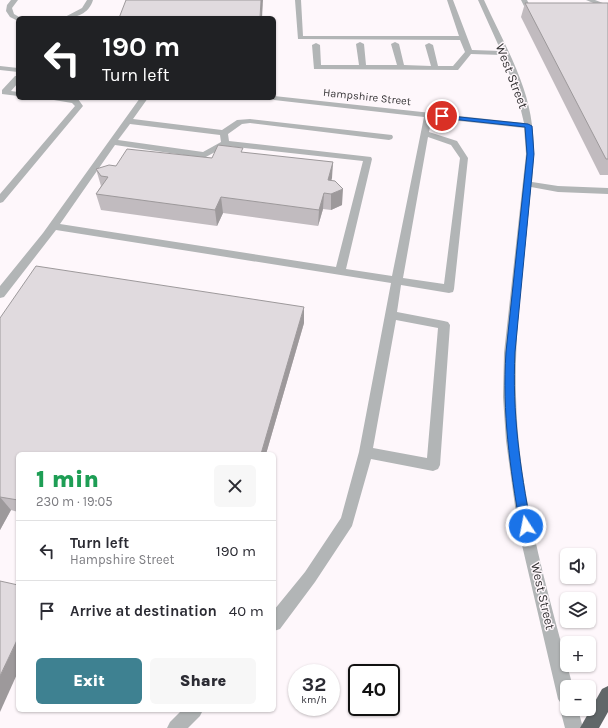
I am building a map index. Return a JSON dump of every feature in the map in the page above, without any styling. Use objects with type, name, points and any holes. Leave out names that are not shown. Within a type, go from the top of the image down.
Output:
[{"type":"highway","points":[[589,728],[608,695]]},
{"type":"street","points":[[14,0],[8,7],[8,11],[10,15],[16,18]]},
{"type":"street","points":[[70,16],[86,8],[90,0]]},
{"type":"street","points":[[298,0],[300,38],[463,38]]},
{"type":"street","points":[[450,0],[469,52]]},
{"type":"street","name":"West Street","points":[[481,0],[526,108],[530,154],[510,352],[510,419],[515,466],[526,526],[562,680]]},
{"type":"street","points":[[524,0],[526,5],[534,8],[549,8]]},
{"type":"street","points":[[589,0],[606,6]]},
{"type":"street","points":[[585,7],[606,6]]},
{"type":"street","points":[[360,44],[363,67]]},
{"type":"street","points":[[395,44],[401,68]]},
{"type":"street","points":[[316,45],[317,67],[455,68],[469,52]]},
{"type":"street","points":[[429,45],[435,68]]},
{"type":"street","points":[[469,52],[504,53]]},
{"type":"street","points":[[0,68],[16,70]]},
{"type":"street","points":[[0,100],[16,80]]},
{"type":"street","points":[[5,92],[16,94]]},
{"type":"street","name":"Hampshire Street","points":[[276,98],[528,126]]},
{"type":"street","points":[[0,200],[79,106],[75,101],[68,100]]},
{"type":"street","points":[[0,294],[53,226],[143,100]]},
{"type":"street","points":[[276,620],[310,577],[348,521],[366,452],[396,281],[428,115]]},
{"type":"street","points":[[128,121],[224,133],[240,122],[250,121],[389,137]]},
{"type":"street","points":[[224,133],[225,143]]},
{"type":"street","points":[[53,226],[449,289],[464,158],[454,144],[425,133]]},
{"type":"street","points":[[113,142],[204,155],[225,143],[368,159],[340,272]]},
{"type":"street","points":[[527,184],[558,189],[608,191]]},
{"type":"street","points":[[366,452],[433,465],[444,325],[391,315]]},
{"type":"street","points":[[176,728],[192,712]]},
{"type":"street","points":[[571,716],[574,728]]},
{"type":"building","points":[[126,0],[261,0],[260,16],[120,16]]},
{"type":"building","points":[[525,3],[608,3],[608,159],[606,159]]},
{"type":"building","points":[[218,145],[243,148],[241,152],[333,162],[328,180],[335,181],[343,189],[331,194],[324,193],[319,210],[221,197],[215,210],[96,194],[108,177],[101,176],[96,169],[109,165],[116,166],[127,149],[212,158]]},
{"type":"building","points":[[36,266],[304,307],[262,452],[16,452],[16,500],[0,497],[0,318]]},
{"type":"building","points":[[0,581],[16,585],[16,642],[0,676]]},
{"type":"route","points":[[442,116],[528,126],[530,154],[510,352],[509,382],[510,419],[515,466],[526,526]]}]
